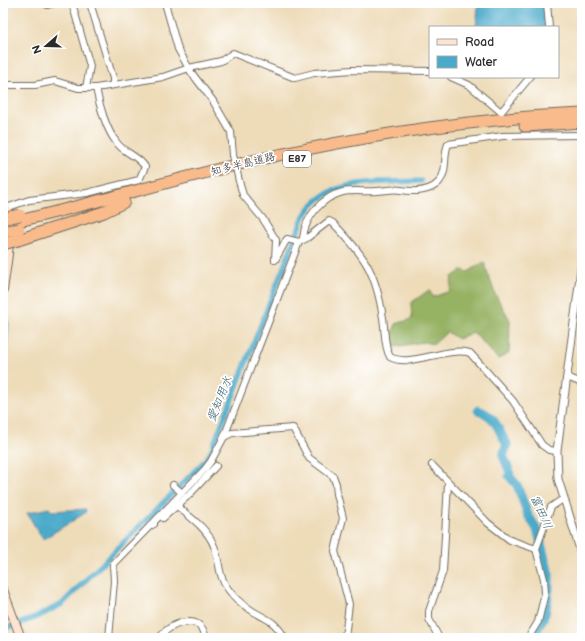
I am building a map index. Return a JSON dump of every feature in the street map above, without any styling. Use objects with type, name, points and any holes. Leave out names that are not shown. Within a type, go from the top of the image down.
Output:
[{"type":"highway","name":"知多半島道路","points":[[3,232],[114,198],[255,160],[345,142],[481,123],[582,114]]},
{"type":"highway","name":"知多半島道路","points":[[19,226],[124,202],[243,171],[347,149],[481,130],[582,122]]},
{"type":"highway","points":[[3,244],[19,226],[4,217]]},
{"type":"main road","points":[[3,291],[5,256],[10,215],[4,217]]},
{"type":"main road","points":[[3,590],[21,638]]},
{"type":"street","points":[[43,3],[48,5],[55,3]]},
{"type":"street","points":[[72,3],[90,66],[86,88]]},
{"type":"street","points":[[90,3],[113,78],[113,84]]},
{"type":"street","points":[[165,3],[178,49],[229,127],[232,137],[233,155],[243,195],[263,219],[276,240],[275,260],[287,239],[301,240],[307,238],[329,221],[333,223],[356,248],[372,273],[379,290],[390,357],[393,359],[411,359],[461,352],[470,353],[513,401],[542,445],[548,450],[557,451]]},
{"type":"street","points":[[548,3],[549,26]]},
{"type":"street","points":[[3,85],[35,85],[55,81],[86,88],[96,88],[163,77],[189,68],[222,61],[233,53],[295,78],[314,73],[352,70],[429,71]]},
{"type":"street","points":[[454,78],[469,84],[501,112],[529,78]]},
{"type":"street","points":[[4,217],[29,200],[87,193],[139,180],[145,167],[142,162],[117,143],[100,107],[96,88]]},
{"type":"street","points":[[109,638],[114,581],[113,564],[211,462],[224,437],[307,223],[314,211],[322,203],[337,194],[363,191],[418,191],[435,186],[445,170],[448,144],[503,136],[582,136]]},
{"type":"street","points":[[582,262],[557,451],[558,479],[582,556]]},
{"type":"street","points":[[567,377],[582,382]]},
{"type":"street","points":[[224,437],[232,433],[293,428],[310,458],[333,476],[343,518],[335,551],[349,604],[345,638]]},
{"type":"street","points":[[432,465],[488,523],[510,540],[536,549]]},
{"type":"street","points":[[150,526],[177,506],[216,466]]},
{"type":"street","points":[[438,638],[429,619],[429,611],[443,571],[448,483]]},
{"type":"street","points":[[173,485],[182,493]]},
{"type":"street","points":[[528,638],[538,622],[545,594],[544,579],[536,549],[551,506],[563,499]]},
{"type":"street","points":[[177,506],[210,536],[217,554],[223,581],[228,590],[249,609],[269,619],[285,638]]},
{"type":"street","points":[[160,638],[168,628],[188,622],[195,622],[203,628],[205,638]]},
{"type":"green space","points":[[484,262],[495,294],[510,320],[509,353],[498,359],[473,332],[458,339],[447,332],[434,344],[423,342],[394,347],[391,337],[396,324],[412,319],[411,303],[429,290],[433,297],[450,291],[452,277],[462,270],[468,272]]},
{"type":"water","points":[[485,3],[547,3],[548,26],[476,26],[478,7]]},
{"type":"water","points":[[49,508],[52,511],[86,509],[85,513],[45,538],[42,538],[27,513]]},
{"type":"waterway","name":"愛知用水","points":[[3,629],[35,618],[62,604],[200,466],[210,454],[304,216],[314,203],[327,194],[356,184],[372,182],[421,181]]},
{"type":"waterway","points":[[3,320],[5,323],[3,354]]},
{"type":"waterway","name":"富田川","points":[[478,410],[493,419],[507,444],[503,456],[510,472],[509,476],[517,485],[528,515],[537,529],[549,574],[549,589],[545,614],[533,638]]}]
